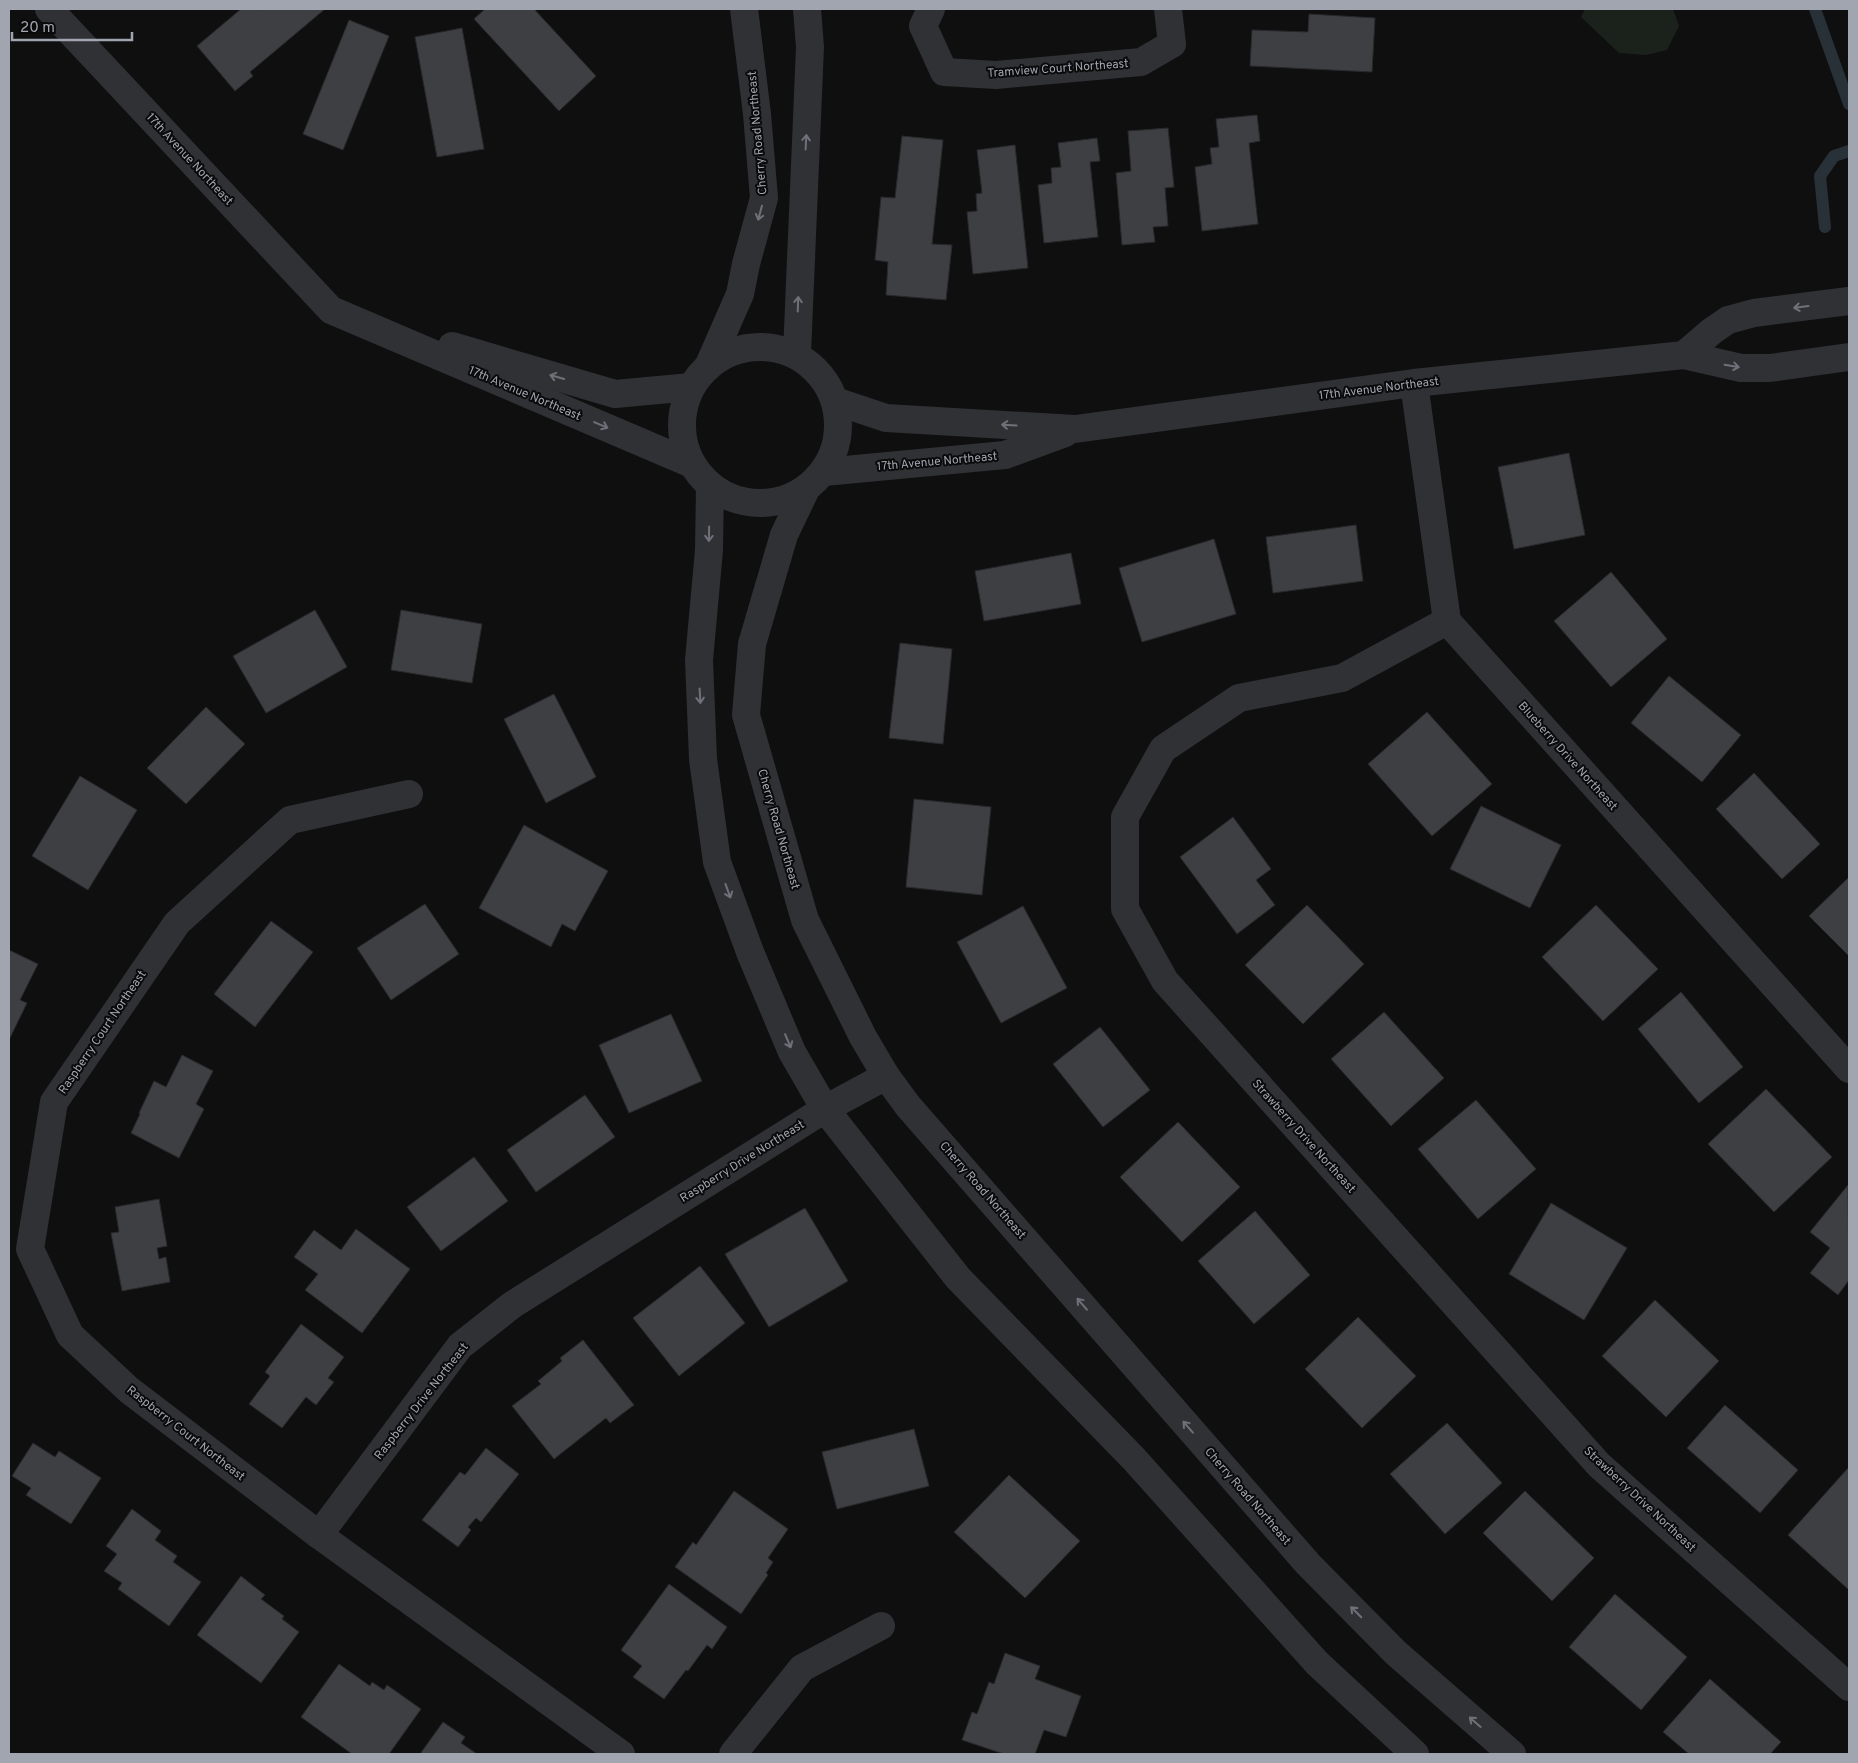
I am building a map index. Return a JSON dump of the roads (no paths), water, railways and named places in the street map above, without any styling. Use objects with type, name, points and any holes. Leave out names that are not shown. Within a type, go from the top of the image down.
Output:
[{"type":"street","name":"17th Avenue Northeast","points":[[48,9],[331,310],[692,464]]},
{"type":"street","name":"Cherry Road Northeast","points":[[699,377],[740,294],[764,198],[744,9]]},
{"type":"street","points":[[797,353],[810,47],[807,9]]},
{"type":"street","name":"Tramview Court Northeast","points":[[930,9],[923,26],[944,72],[996,75],[1140,62],[1172,44],[1168,9]]},
{"type":"street","points":[[1684,355],[1728,320],[1754,313],[1849,301]]},
{"type":"street","name":"17th Avenue Northeast","points":[[331,310],[615,394],[699,377]]},
{"type":"street","points":[[757,347],[797,353],[824,379],[835,401],[839,426],[835,450],[815,481],[784,500],[759,504],[733,501],[710,485],[692,464],[683,440],[682,413],[699,377],[730,352],[757,347]]},
{"type":"street","name":"17th Avenue Northeast","points":[[835,401],[886,418],[1075,429],[1414,383],[1684,355],[1741,368],[1770,368],[1849,357]]},
{"type":"street","points":[[1414,383],[1447,621]]},
{"type":"street","name":"17th Avenue Northeast","points":[[815,481],[1005,455],[1075,429]]},
{"type":"street","name":"Cherry Road Northeast","points":[[815,481],[784,535],[752,644],[746,715],[805,920],[864,1037],[886,1076],[908,1106],[1308,1564],[1396,1653],[1512,1754]]},
{"type":"street","points":[[710,485],[709,550],[699,660],[704,759],[717,862],[750,952],[792,1052],[826,1109],[958,1278],[1134,1459],[1317,1663],[1415,1754]]},
{"type":"street","name":"Blueberry Drive Northeast","points":[[1447,621],[1849,1069]]},
{"type":"street","name":"Strawberry Drive Northeast","points":[[1447,621],[1342,678],[1239,698],[1163,750],[1125,818],[1125,909],[1165,981],[1599,1465],[1849,1687]]},
{"type":"street","name":"Raspberry Court Northeast","points":[[319,1535],[129,1390],[70,1334],[30,1249],[54,1102],[177,923],[290,820],[409,794]]},
{"type":"street","name":"Raspberry Drive Northeast","points":[[319,1535],[460,1346],[512,1305],[826,1109],[886,1076]]},
{"type":"street","points":[[319,1535],[621,1754]]},
{"type":"street","points":[[733,1754],[802,1668],[880,1626]]},
{"type":"waterway","points":[[1815,9],[1849,104]]},
{"type":"waterway","points":[[1825,227],[1820,176],[1834,156],[1849,151]]}]
